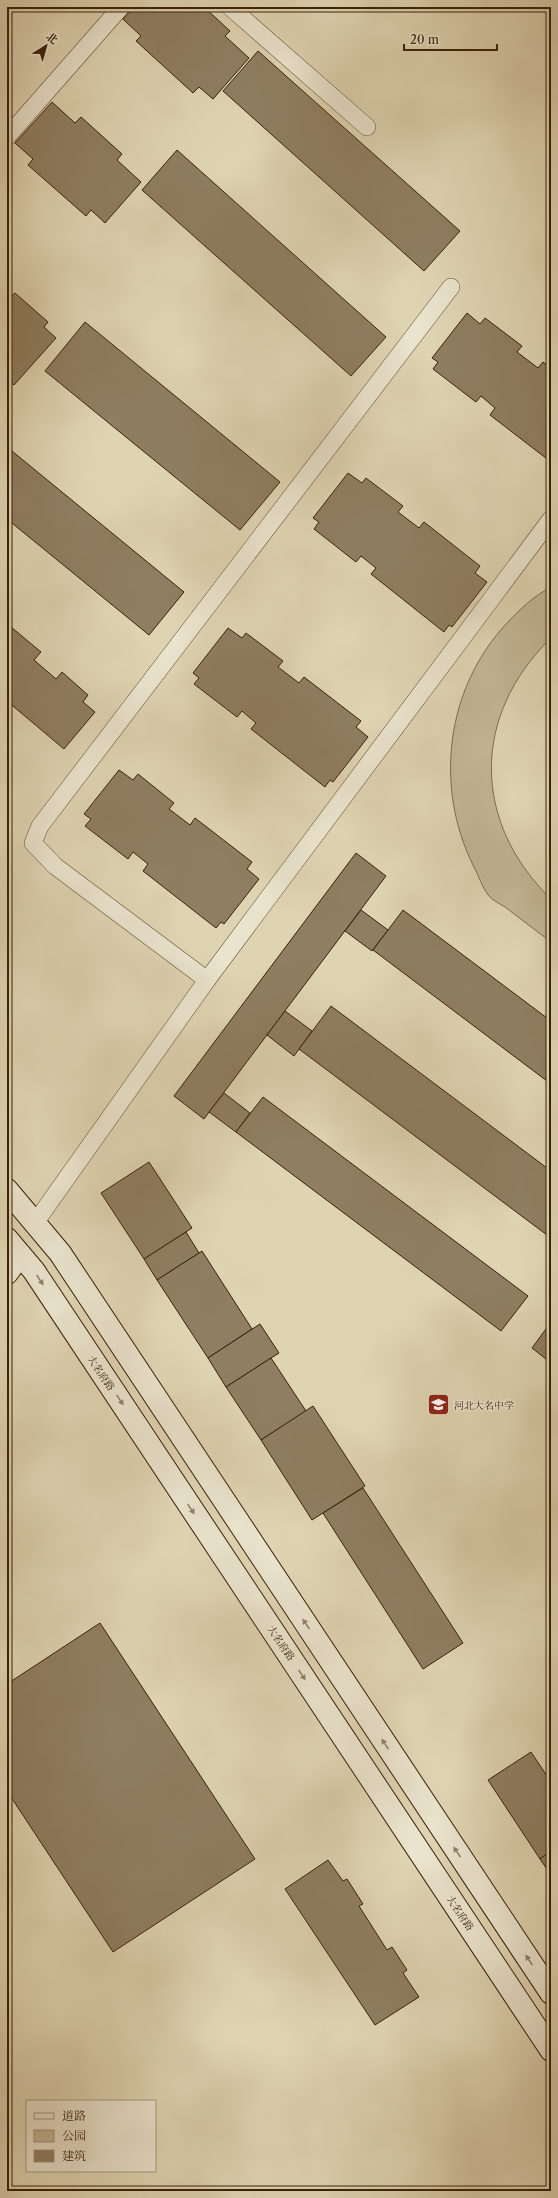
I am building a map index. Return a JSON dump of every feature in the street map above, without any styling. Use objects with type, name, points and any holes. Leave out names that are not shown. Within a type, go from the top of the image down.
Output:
[{"type":"street","points":[[7,1190],[60,1253],[551,1993]]},
{"type":"street","points":[[7,1273],[14,1247]]},
{"type":"street","name":"大名府路","points":[[14,1247],[34,1271],[551,2050]]},
{"type":"lane","points":[[7,137],[121,7]]},
{"type":"lane","points":[[230,7],[367,127]]},
{"type":"lane","points":[[207,980],[55,866],[33,843],[40,826],[451,287]]},
{"type":"lane","points":[[35,1222],[207,980],[551,520]]},
{"type":"green space","points":[[551,587],[551,638],[525,668],[506,701],[495,735],[491,769],[495,803],[506,837],[525,869],[551,899],[551,942],[492,899],[486,892],[461,835],[453,803],[451,771],[452,739],[459,707],[470,677],[486,649],[507,623],[539,594]]},
{"type":"building","points":[[134,7],[204,7],[230,31],[225,36],[249,58],[213,99],[199,87],[193,93],[136,41],[141,36],[123,19]]},
{"type":"building","points":[[258,51],[460,231],[424,271],[223,91]]},
{"type":"building","points":[[52,102],[75,123],[81,117],[122,154],[117,160],[141,182],[105,223],[91,210],[86,216],[28,165],[33,159],[15,143]]},
{"type":"building","points":[[177,150],[386,337],[351,376],[142,190]]},
{"type":"building","points":[[15,293],[48,322],[44,327],[56,338],[14,385],[7,379],[7,295],[10,297]]},
{"type":"building","points":[[467,313],[480,324],[485,318],[522,346],[517,352],[538,368],[543,362],[551,368],[551,462],[490,415],[495,408],[481,396],[476,402],[433,369],[438,362],[432,358]]},
{"type":"building","points":[[85,322],[280,482],[240,530],[45,371]]},
{"type":"building","points":[[7,447],[184,592],[149,635],[7,519]]},
{"type":"building","points":[[348,473],[362,483],[366,478],[403,506],[398,512],[419,528],[424,522],[480,566],[475,573],[487,582],[452,627],[449,625],[444,632],[371,574],[376,568],[361,556],[356,562],[314,529],[319,522],[313,518]]},
{"type":"building","points":[[11,627],[41,652],[34,660],[56,679],[62,672],[88,695],[83,702],[95,712],[64,749],[7,701],[7,631]]},
{"type":"building","points":[[228,628],[242,638],[246,633],[283,661],[278,667],[299,683],[304,677],[361,721],[356,727],[368,737],[333,782],[330,780],[325,787],[251,729],[256,723],[242,711],[237,717],[194,684],[199,678],[193,673]]},
{"type":"building","points":[[119,770],[133,780],[138,774],[174,803],[169,809],[190,825],[195,818],[252,862],[247,869],[259,879],[224,924],[221,922],[216,928],[143,871],[148,864],[133,852],[128,859],[85,826],[91,819],[84,814]]},
{"type":"building","points":[[356,853],[386,876],[204,1119],[174,1096]]},
{"type":"building","points":[[361,910],[388,930],[372,951],[345,931]]},
{"type":"building","points":[[403,910],[551,1021],[551,1084],[373,950]]},
{"type":"building","points":[[331,1006],[551,1171],[551,1238],[299,1049]]},
{"type":"building","points":[[285,1011],[312,1031],[294,1056],[267,1035]]},
{"type":"building","points":[[224,1093],[250,1113],[236,1132],[209,1112]]},
{"type":"building","points":[[263,1097],[528,1296],[501,1331],[236,1132]]},
{"type":"building","points":[[149,1162],[192,1228],[144,1259],[101,1193]]},
{"type":"building","points":[[186,1232],[199,1253],[157,1280],[144,1259]]},
{"type":"building","points":[[202,1251],[252,1329],[208,1358],[157,1280]]},
{"type":"building","points":[[551,1322],[551,1363],[532,1348]]},
{"type":"building","points":[[260,1324],[279,1353],[226,1387],[208,1358]]},
{"type":"building","points":[[271,1358],[306,1411],[261,1440],[226,1387]]},
{"type":"building","points":[[313,1406],[365,1486],[312,1520],[261,1440]]},
{"type":"building","points":[[363,1488],[463,1643],[423,1669],[323,1513]]},
{"type":"building","points":[[100,1623],[255,1859],[113,1952],[7,1791],[7,1684]]},
{"type":"building","points":[[531,1752],[551,1782],[551,1851],[540,1859],[488,1780]]},
{"type":"building","points":[[551,1851],[551,1875],[540,1859]]},
{"type":"building","points":[[328,1860],[343,1881],[347,1879],[363,1904],[359,1906],[387,1950],[392,1947],[407,1970],[403,1973],[419,1997],[375,2025],[285,1889]]},
{"type":"place","name":"河北大名中学","points":[[438,1405]]}]
